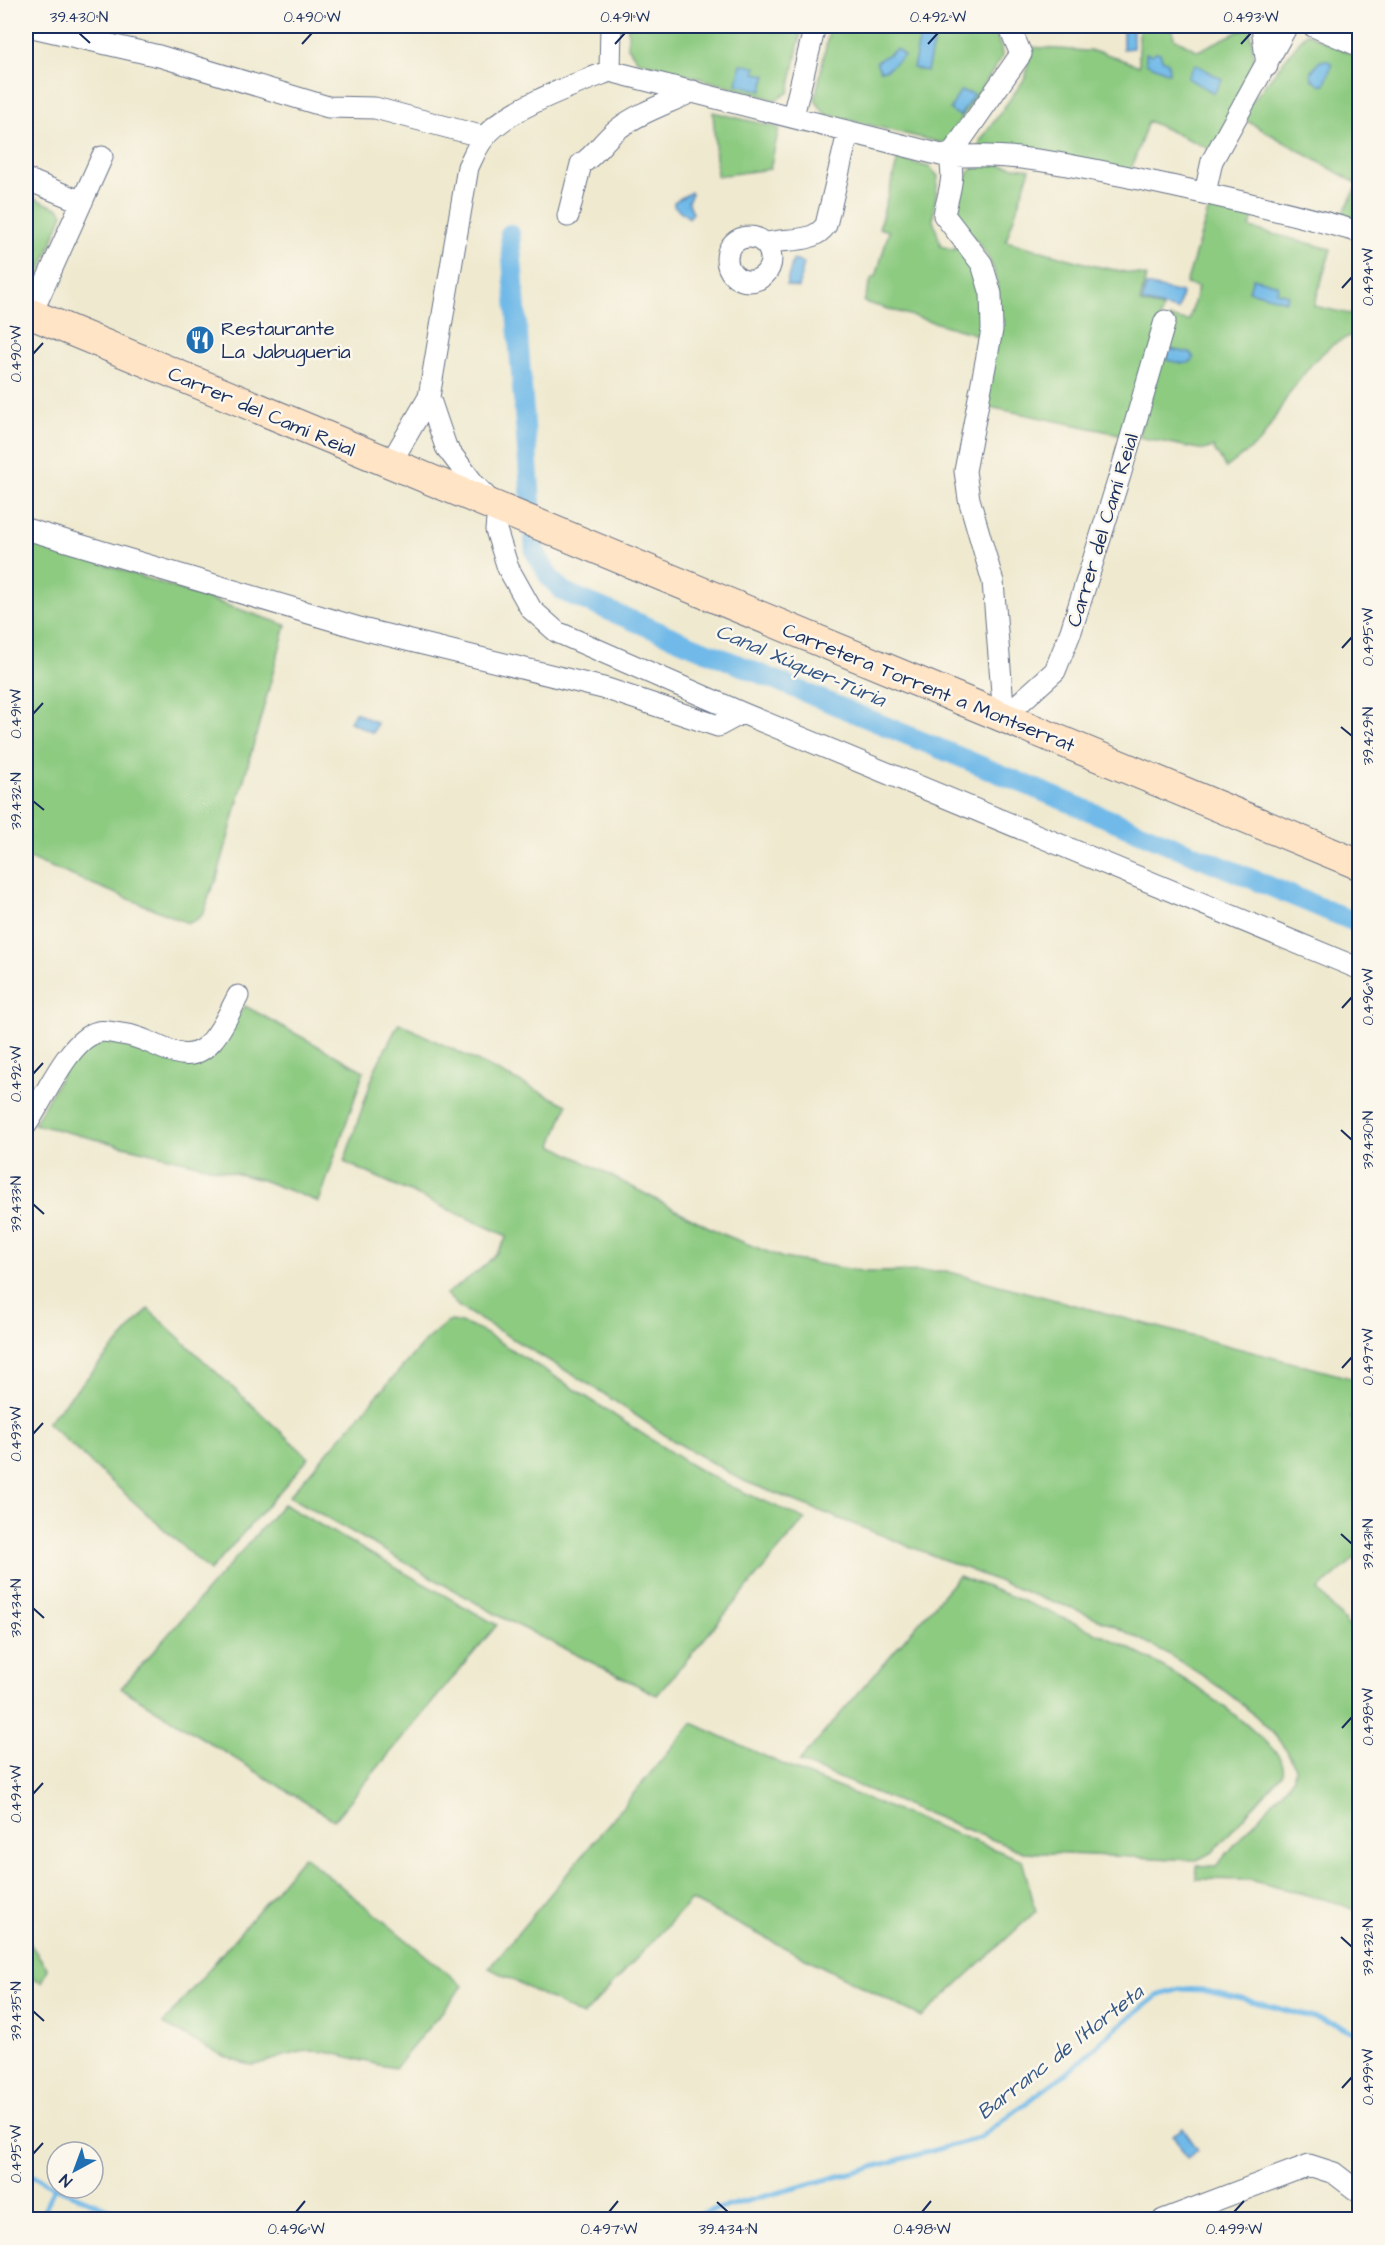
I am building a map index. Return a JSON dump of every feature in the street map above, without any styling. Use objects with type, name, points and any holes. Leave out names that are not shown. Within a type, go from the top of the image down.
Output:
[{"type":"main road","name":"Carrer del Camí Reial","points":[[28,314],[503,511]]},
{"type":"main road","name":"Carretera Torrent a Montserrat","points":[[503,511],[1359,865]]},
{"type":"street","points":[[28,26],[159,56],[328,107],[375,108],[484,137]]},
{"type":"street","points":[[610,71],[611,26]]},
{"type":"street","points":[[793,116],[815,26]]},
{"type":"street","points":[[1004,717],[993,582],[969,499],[965,471],[992,330],[991,294],[982,264],[944,215],[953,176],[950,157],[1021,54],[1009,26]]},
{"type":"street","points":[[1262,26],[1267,66]]},
{"type":"street","points":[[1205,193],[1212,161],[1267,66],[1287,26]]},
{"type":"street","points":[[1313,26],[1359,46]]},
{"type":"street","points":[[390,464],[429,397],[468,167],[484,137],[515,113],[559,90],[610,71],[950,157],[984,153],[1086,168],[1205,193],[1359,232]]},
{"type":"street","points":[[568,216],[581,164],[590,159],[618,129],[693,91]]},
{"type":"street","points":[[765,244],[779,240],[809,238],[820,233],[826,225],[848,133]]},
{"type":"street","points":[[28,314],[102,157]]},
{"type":"street","points":[[26,179],[82,202]]},
{"type":"street","name":"Carrer del Camí Reial","points":[[1004,717],[1055,671],[1071,631],[1165,321]]},
{"type":"street","points":[[429,397],[446,447],[474,484],[503,511],[496,530],[501,549],[519,590],[542,621],[585,647],[1359,969]]},
{"type":"street","points":[[26,529],[366,630],[607,689],[718,726],[742,713]]},
{"type":"street","points":[[26,1125],[68,1056],[81,1042],[98,1032],[134,1035],[182,1054],[199,1053],[217,1035],[238,996]]},
{"type":"street","points":[[1163,2220],[1309,2165],[1334,2173],[1359,2193]]},
{"type":"green space","points":[[628,26],[802,26],[789,92],[776,100],[638,61],[628,47]]},
{"type":"green space","points":[[830,26],[992,26],[1001,48],[1002,57],[947,141],[942,143],[825,114],[815,100]]},
{"type":"green space","points":[[1139,26],[1172,26],[1174,38],[1198,51],[1250,26],[1255,68],[1214,151],[1148,121],[1130,173],[980,147],[980,141],[1026,77],[1030,47],[1101,52],[1139,66]]},
{"type":"green space","points":[[1306,33],[1359,57],[1359,229],[1338,223],[1358,184],[1240,117]]},
{"type":"green space","points":[[713,112],[779,128],[770,169],[717,176]]},
{"type":"green space","points":[[898,159],[929,167],[938,176],[933,220],[941,246],[954,250],[956,244],[983,272],[988,338],[864,302],[872,277],[876,277],[889,231],[879,228]]},
{"type":"green space","points":[[983,163],[1030,169],[1006,241],[1095,266],[1146,276],[1140,303],[1163,308],[1129,436],[984,406],[998,290],[993,267],[988,258],[976,240],[953,214],[969,171]]},
{"type":"green space","points":[[26,195],[60,209],[63,214],[33,290],[26,293]]},
{"type":"green space","points":[[1210,205],[1253,216],[1250,228],[1331,249],[1314,306],[1359,316],[1359,331],[1332,345],[1314,361],[1290,392],[1261,441],[1226,468],[1213,447],[1204,450],[1138,437],[1170,318],[1189,321],[1198,287],[1186,284]]},
{"type":"green space","points":[[26,538],[286,625],[216,882],[209,894],[205,911],[196,920],[188,923],[26,857]]},
{"type":"green space","points":[[245,1006],[364,1071],[319,1202],[262,1180],[34,1124],[66,1067],[101,1038],[181,1059],[225,1033]]},
{"type":"green space","points":[[399,1023],[567,1105],[552,1145],[720,1233],[783,1258],[866,1272],[946,1271],[1358,1380],[1351,1417],[1359,1431],[1359,1555],[1318,1590],[1359,1638],[1359,1912],[1338,1903],[1249,1880],[1196,1879],[1197,1866],[1216,1866],[1294,1777],[1295,1768],[1280,1743],[1256,1716],[1224,1690],[1148,1643],[1110,1624],[744,1481],[674,1441],[595,1388],[459,1307],[446,1294],[489,1262],[507,1236],[344,1162],[376,1067]]},
{"type":"green space","points":[[148,1309],[309,1458],[210,1571],[47,1423]]},
{"type":"green space","points":[[452,1321],[462,1323],[490,1336],[700,1470],[805,1519],[657,1695],[501,1617],[289,1496],[426,1340],[446,1323]]},
{"type":"green space","points":[[283,1504],[497,1625],[334,1820],[121,1688]]},
{"type":"green space","points":[[959,1576],[1078,1624],[1156,1663],[1193,1685],[1228,1709],[1268,1744],[1280,1758],[1283,1773],[1213,1852],[1197,1860],[1023,1852],[799,1762]]},
{"type":"green space","points":[[692,1723],[804,1774],[1022,1860],[1036,1911],[922,2017],[691,1900],[583,2016],[489,1968]]},
{"type":"green space","points":[[304,1856],[463,1986],[395,2068],[331,2053],[309,2051],[251,2065],[217,2053],[163,2024]]},
{"type":"green space","points":[[26,1938],[48,1969],[42,1982],[26,1975]]},
{"type":"water","points":[[1133,27],[1133,48],[1123,49],[1123,28]]},
{"type":"water","points":[[920,37],[934,40],[927,71],[913,68]]},
{"type":"water","points":[[897,49],[904,56],[886,70],[880,70],[876,62]]},
{"type":"water","points":[[1156,52],[1168,62],[1169,73],[1146,63],[1146,53],[1152,55]]},
{"type":"water","points":[[1327,60],[1332,64],[1325,84],[1318,84],[1312,79],[1311,72],[1320,61]]},
{"type":"water","points":[[741,64],[756,67],[755,73],[766,75],[762,91],[737,84]]},
{"type":"water","points":[[1195,64],[1222,79],[1214,93],[1187,78]]},
{"type":"water","points":[[960,91],[974,94],[960,116],[950,110]]},
{"type":"water","points":[[691,192],[688,201],[693,213],[689,218],[674,206],[674,202]]},
{"type":"water","points":[[793,260],[804,263],[798,288],[786,285]]},
{"type":"water","points":[[1253,278],[1278,285],[1277,292],[1288,295],[1286,301],[1249,291]]},
{"type":"water","points":[[1146,285],[1182,293],[1178,310],[1142,302]]},
{"type":"water","points":[[1169,349],[1190,353],[1194,358],[1186,364],[1167,360]]},
{"type":"water","points":[[355,712],[377,723],[373,733],[350,722]]},
{"type":"water","points":[[1183,2128],[1198,2150],[1187,2158],[1173,2135]]},
{"type":"waterway","name":"Canal Xúquer-Túria","points":[[510,234],[535,552],[550,578],[564,592],[1360,924]]},
{"type":"waterway","name":"Barranc de l'Horteta","points":[[677,2220],[979,2138],[1073,2068],[1115,2029],[1157,1996],[1180,1989],[1202,1990],[1259,2003],[1336,2024],[1360,2035]]},
{"type":"waterway","name":"Barranc de l'Horteta","points":[[26,2172],[54,2187],[135,2220]]},
{"type":"waterway","points":[[41,2220],[49,2200]]},
{"type":"place","name":"Restaurante La Jabugueria","points":[[200,340]]}]
